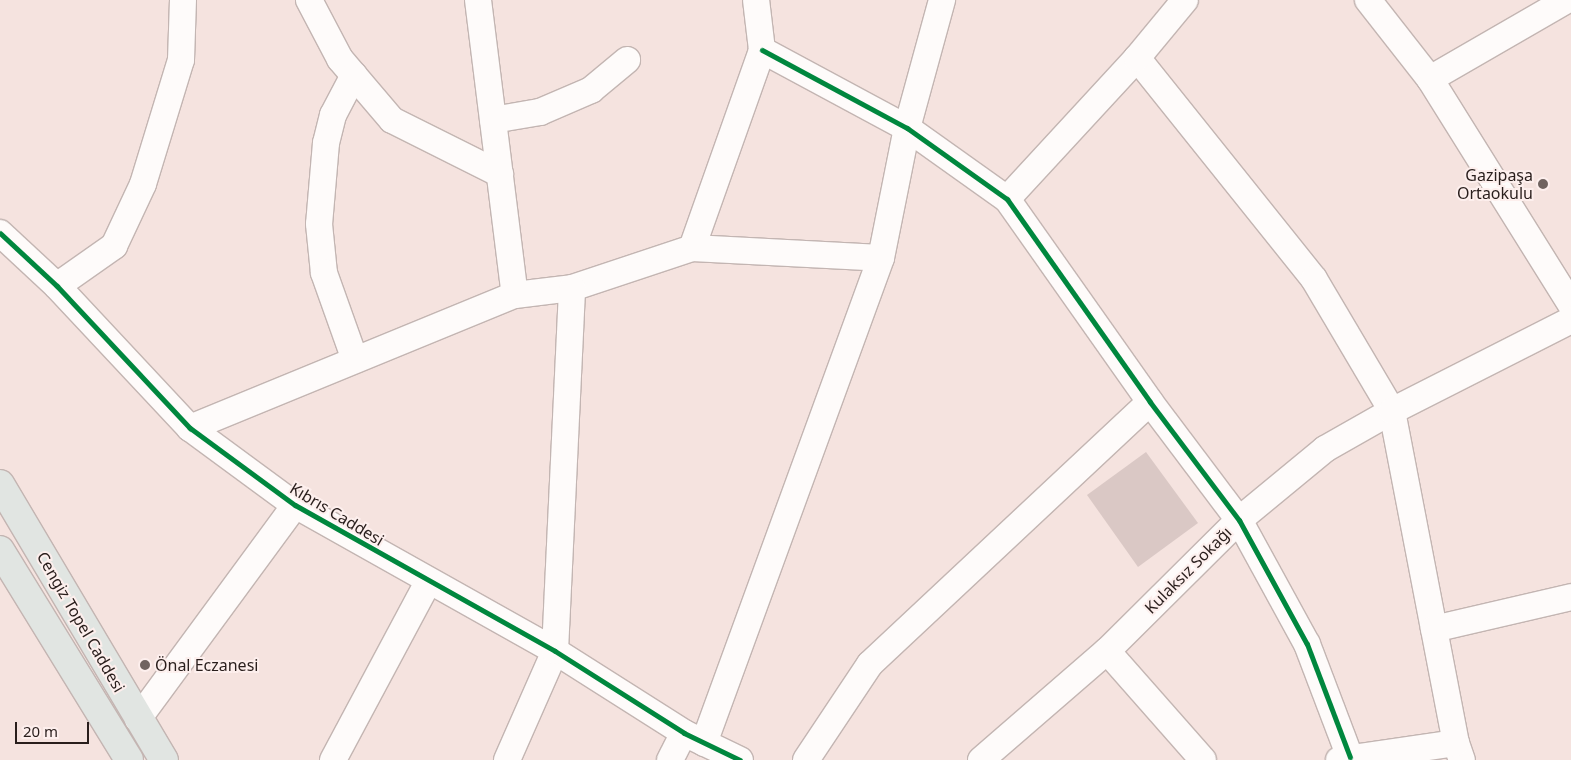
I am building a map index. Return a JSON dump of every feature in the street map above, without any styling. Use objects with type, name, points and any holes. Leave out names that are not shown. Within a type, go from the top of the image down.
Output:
[{"type":"main road","name":"Cengiz Topel Caddesi","points":[[0,484],[164,760]]},
{"type":"main road","name":"Cengiz Topel Caddesi","points":[[0,550],[129,760]]},
{"type":"street","points":[[57,286],[114,246],[143,184],[180,60],[184,0]]},
{"type":"street","points":[[310,0],[340,58],[392,120],[500,174]]},
{"type":"street","points":[[478,0],[515,294]]},
{"type":"street","points":[[692,248],[762,50],[756,0]]},
{"type":"street","points":[[670,760],[694,738],[881,258],[907,128],[942,0]]},
{"type":"street","points":[[1007,200],[1137,58],[1185,0]]},
{"type":"street","points":[[1368,0],[1430,79],[1571,305]]},
{"type":"street","points":[[1430,79],[1567,0]]},
{"type":"street","points":[[762,50],[907,128],[1007,200],[1150,402],[1239,520],[1307,644],[1345,758],[1459,751],[1392,411],[1314,279],[1137,58]]},
{"type":"street","points":[[493,120],[540,112],[592,90],[627,60]]},
{"type":"street","points":[[354,75],[333,115],[326,143],[318,224],[324,274],[355,360]]},
{"type":"street","name":"Kıbrıs Caddesi","points":[[0,233],[57,286],[190,428],[295,505],[428,582],[555,651],[694,738],[732,758]]},
{"type":"street","points":[[190,428],[515,294],[572,288],[692,248],[881,258]]},
{"type":"street","points":[[507,760],[555,651],[572,288]]},
{"type":"street","name":"Kulaksız Sokağı","points":[[981,760],[1107,651],[1239,520],[1325,449],[1392,411],[1571,320]]},
{"type":"street","points":[[806,760],[870,664],[1150,402]]},
{"type":"street","points":[[138,718],[295,505]]},
{"type":"street","points":[[333,760],[428,582]]},
{"type":"street","points":[[1434,629],[1571,597]]},
{"type":"street","points":[[1107,651],[1203,760]]},
{"type":"building","points":[[1146,452],[1198,523],[1138,567],[1087,495]]},
{"type":"cycle path","points":[[762,50],[907,128],[1007,199],[1150,402],[1239,520],[1307,644],[1350,757]]},
{"type":"cycle path","points":[[0,233],[57,286],[190,428],[295,505],[555,651],[684,733],[740,760]]},
{"type":"place","name":"Gazipaşa Ortaokulu","points":[[1543,184]]},
{"type":"place","name":"Önal Eczanesi","points":[[145,665]]}]
